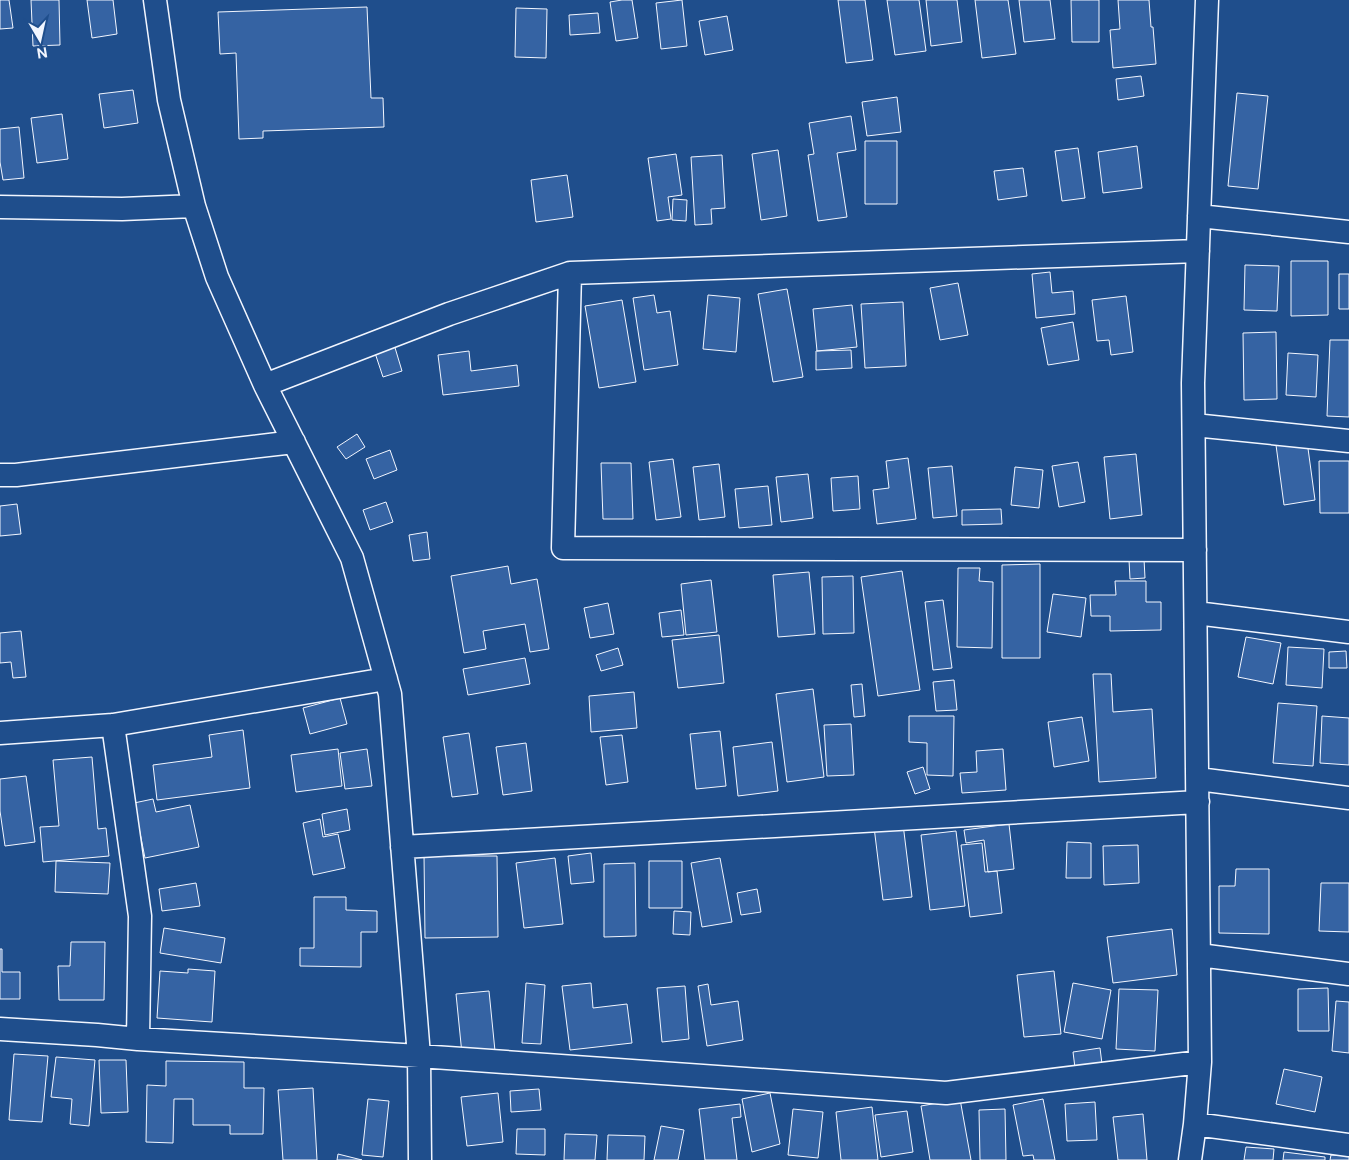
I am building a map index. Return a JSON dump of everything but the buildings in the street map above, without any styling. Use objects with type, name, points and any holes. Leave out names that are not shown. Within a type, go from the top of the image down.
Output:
[{"type":"street","points":[[155,0],[168,100],[194,206],[217,277],[265,385],[352,558],[390,694],[419,1056],[420,1160]]},
{"type":"street","points":[[1190,1160],[1200,1062],[1193,383],[1207,0]]},
{"type":"street","points":[[0,207],[122,209],[194,206]]},
{"type":"street","points":[[1199,216],[1349,232]]},
{"type":"street","points":[[265,385],[449,314],[570,273],[1198,251]]},
{"type":"street","points":[[570,273],[563,548],[1195,550]]},
{"type":"street","points":[[1194,425],[1349,441]]},
{"type":"street","points":[[0,474],[16,475],[294,442]]},
{"type":"street","points":[[1196,613],[1349,632]]},
{"type":"street","points":[[0,733],[113,725],[386,679]]},
{"type":"street","points":[[113,725],[140,916],[138,1039]]},
{"type":"street","points":[[1198,779],[1349,798]]},
{"type":"street","points":[[402,847],[1198,802]]},
{"type":"street","points":[[1199,955],[1349,974]]},
{"type":"street","points":[[0,1030],[419,1056],[946,1093],[1200,1062]]},
{"type":"street","points":[[1195,1124],[1349,1145]]}]
